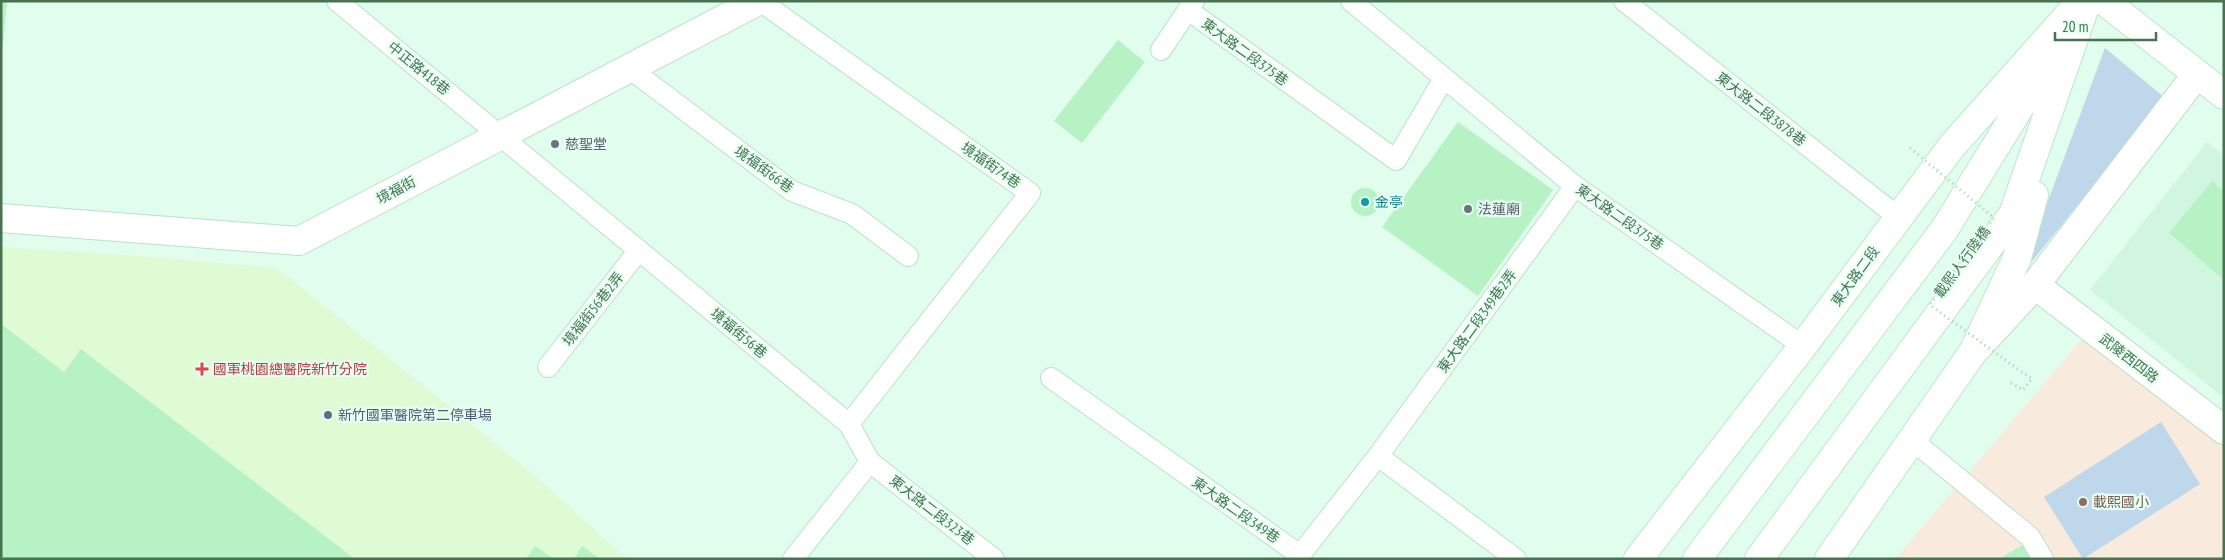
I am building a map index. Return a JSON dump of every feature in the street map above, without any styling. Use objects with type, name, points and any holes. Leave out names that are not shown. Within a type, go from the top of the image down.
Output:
[{"type":"street","name":"境福街","points":[[1,218],[299,241],[759,1]]},
{"type":"street","name":"東大路二段","points":[[1638,559],[1803,346],[1952,146],[2085,1]]},
{"type":"street","points":[[1973,352],[2017,258],[2085,1]]},
{"type":"street","points":[[1697,559],[1944,230],[2085,1]]},
{"type":"street","points":[[1759,559],[2013,214],[2085,1]]},
{"type":"street","points":[[2104,1],[2224,95]]},
{"type":"street","points":[[1829,559],[1973,352],[2035,285],[2198,74]]},
{"type":"street","name":"武陵西四路","points":[[2035,285],[2224,430]]},
{"type":"lane","name":"中正路418巷","points":[[337,1],[501,135]]},
{"type":"lane","name":"境福街74巷","points":[[759,1],[1030,193],[849,424]]},
{"type":"lane","name":"東大路二段375巷","points":[[1351,1],[1575,186],[1803,346]]},
{"type":"lane","name":"東大路二段3878巷","points":[[1624,1],[1898,217]]},
{"type":"lane","name":"東大路二段375巷","points":[[1161,50],[1191,6],[1396,160],[1444,78]]},
{"type":"lane","name":"境福街66巷","points":[[629,68],[792,191],[852,214],[908,256]]},
{"type":"lane","name":"境福街56巷","points":[[501,135],[849,424],[870,462]]},
{"type":"lane","name":"東大路二段349巷2弄","points":[[1378,456],[1575,186]]},
{"type":"lane","name":"境福街56巷2弄","points":[[548,368],[639,250]]},
{"type":"lane","name":"東大路二段349巷","points":[[1051,378],[1300,555],[1378,456]]},
{"type":"lane","points":[[1912,440],[2030,538],[2043,559]]},
{"type":"lane","points":[[1378,456],[1516,559]]},
{"type":"lane","points":[[793,559],[870,462]]},
{"type":"lane","name":"東大路二段323巷","points":[[870,462],[994,559]]},
{"type":"path","name":"載熙人行陸橋","points":[[1910,148],[1994,218],[1930,305],[2032,379],[2023,390],[2011,383]]},
{"type":"shaded area","points":[[2105,48],[2165,98],[2020,276]]},
{"type":"shaded area","points":[[2207,142],[2224,156],[2224,398],[2090,290]]},
{"type":"shaded area","name":"國軍桃園總醫院新竹分院","points":[[1,247],[277,268],[528,470],[627,559],[1,559]]},
{"type":"shaded area","name":"載熙國小","points":[[2082,339],[2224,445],[2224,559],[1895,559]]},
{"type":"shaded area","points":[[2161,422],[2200,484],[2083,559],[2044,497]]},
{"type":"building","points":[[1,1],[7,1],[3,45],[1,45]]},
{"type":"building","points":[[1118,40],[1145,62],[1082,143],[1054,121]]},
{"type":"building","name":"法蓮廟","points":[[1458,122],[1553,190],[1478,296],[1382,227]]},
{"type":"building","points":[[2212,181],[2224,191],[2224,280],[2169,233]]},
{"type":"building","name":"金亭","points":[[1365,188],[1375,192],[1379,202],[1375,212],[1365,216],[1355,212],[1351,202],[1355,192]]},
{"type":"building","points":[[1,324],[64,372],[81,349],[355,559],[1,559]]},
{"type":"building","points":[[2024,544],[2032,559],[1999,559]]},
{"type":"building","points":[[535,546],[554,559],[526,559]]},
{"type":"building","points":[[582,546],[600,559],[574,559]]},
{"type":"place","name":"慈聖堂","points":[[555,144]]},
{"type":"place","name":"金亭","points":[[1365,202]]},
{"type":"place","name":"法蓮廟","points":[[1468,209]]},
{"type":"place","name":"國軍桃園總醫院新竹分院","points":[[202,369]]},
{"type":"place","name":"新竹國軍醫院第二停車場","points":[[328,415]]},
{"type":"place","name":"載熙國小","points":[[2083,502]]}]
